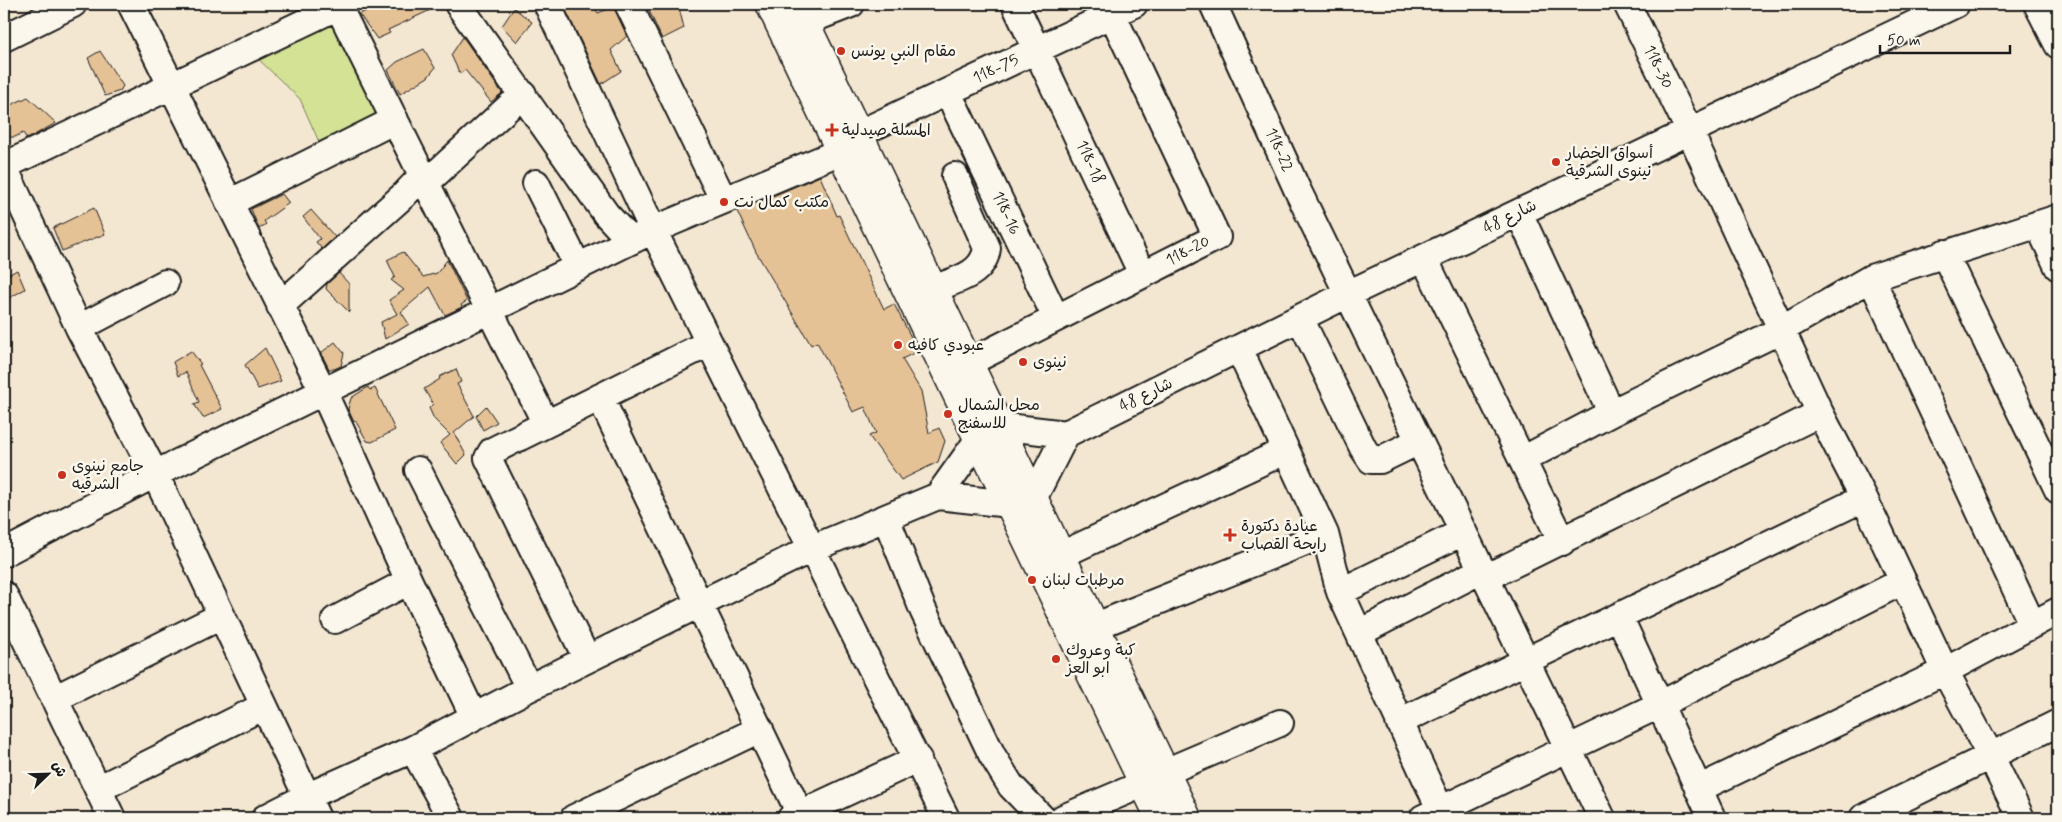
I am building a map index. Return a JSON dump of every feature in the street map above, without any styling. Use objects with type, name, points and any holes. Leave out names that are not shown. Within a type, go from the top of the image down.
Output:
[{"type":"main road","points":[[770,4],[932,289],[968,363],[989,433]]},
{"type":"main road","points":[[801,13],[848,143],[1022,500],[1154,778],[1187,818]]},
{"type":"main road","points":[[1022,500],[1062,555],[1096,626],[1154,778],[1160,818]]},
{"type":"street","points":[[4,38],[73,4]]},
{"type":"street","points":[[131,4],[324,392],[409,581],[474,716]]},
{"type":"street","points":[[312,808],[155,474],[78,328],[4,167],[339,4],[546,424]]},
{"type":"street","points":[[458,4],[606,214],[642,236]]},
{"type":"street","points":[[547,4],[642,236],[709,343],[946,818]]},
{"type":"street","points":[[628,4],[723,199]]},
{"type":"street","points":[[801,13],[851,4]]},
{"type":"street","name":"118-18","points":[[1015,4],[1142,274]]},
{"type":"street","name":"118-22","points":[[1213,4],[1297,189],[1566,748],[1602,818]]},
{"type":"street","name":"شارع 48","points":[[1066,434],[1348,294],[1956,4]]},
{"type":"street","points":[[2037,4],[2058,45]]},
{"type":"street","name":"118-30","points":[[1634,6],[1820,414],[1864,498],[1945,670],[1990,755],[2020,818]]},
{"type":"street","name":"118-75","points":[[4,553],[155,474],[489,310],[642,236],[848,143],[1123,9]]},
{"type":"street","name":"118-20","points":[[968,363],[1217,237],[1123,9]]},
{"type":"street","points":[[280,306],[404,195],[523,94]]},
{"type":"street","name":"118-16","points":[[956,107],[1056,318]]},
{"type":"street","points":[[229,202],[395,120]]},
{"type":"street","points":[[932,289],[967,276],[979,268],[986,257],[986,248],[955,176]]},
{"type":"street","points":[[536,183],[578,267]]},
{"type":"street","points":[[1519,212],[1606,401],[1614,412]]},
{"type":"street","points":[[1522,460],[1614,412],[1781,330],[1871,278],[2048,221],[2058,267]]},
{"type":"street","points":[[1944,254],[2058,490]]},
{"type":"street","points":[[1424,258],[1562,542]]},
{"type":"street","points":[[1871,278],[2032,624]]},
{"type":"street","points":[[78,328],[166,283]]},
{"type":"street","points":[[1300,318],[1363,448],[1372,460],[1380,460],[1419,441]]},
{"type":"street","points":[[587,659],[488,458],[492,451],[709,343]]},
{"type":"street","points":[[1239,349],[1324,534],[1340,592],[1399,722],[1447,811],[1566,748],[1659,705],[1903,581]]},
{"type":"street","points":[[600,397],[760,729],[796,816],[918,759]]},
{"type":"street","points":[[1359,633],[1483,575],[1562,542],[1820,414]]},
{"type":"street","points":[[938,496],[989,433],[1066,434]]},
{"type":"street","points":[[265,818],[312,808],[474,716],[811,549],[938,496],[1022,500],[1066,434]]},
{"type":"street","points":[[1062,555],[1286,451]]},
{"type":"street","points":[[418,470],[529,688]]},
{"type":"street","points":[[1399,722],[1864,498]]},
{"type":"street","points":[[886,518],[923,610],[992,755],[1011,786],[1042,818]]},
{"type":"street","points":[[1340,592],[1463,532]]},
{"type":"street","points":[[1096,626],[1324,534]]},
{"type":"street","points":[[335,620],[409,581]]},
{"type":"street","points":[[4,594],[112,818]]},
{"type":"street","points":[[1698,789],[1945,670],[2058,611]]},
{"type":"street","points":[[54,699],[222,616]]},
{"type":"street","points":[[1619,616],[1712,818]]},
{"type":"street","points":[[98,789],[264,706]]},
{"type":"street","points":[[1063,818],[1280,723]]},
{"type":"street","points":[[1863,818],[2058,723]]},
{"type":"street","points":[[574,818],[760,729]]},
{"type":"street","points":[[413,749],[451,818]]},
{"type":"green space","points":[[336,12],[387,117],[323,151],[300,99],[255,56]]},
{"type":"building","points":[[383,4],[443,4],[388,30],[390,33],[377,39],[359,14]]},
{"type":"building","points":[[563,4],[592,4],[598,13],[614,7],[627,36],[611,50],[621,71],[601,84]]},
{"type":"building","points":[[646,4],[678,4],[684,28],[662,39]]},
{"type":"building","points":[[514,8],[532,22],[517,42],[502,26]]},
{"type":"building","points":[[463,37],[502,93],[491,102],[465,70],[460,74],[451,55]]},
{"type":"building","points":[[424,49],[435,68],[428,77],[400,94],[388,70],[397,62]]},
{"type":"building","points":[[100,51],[123,86],[120,91],[105,96],[88,58]]},
{"type":"building","points":[[28,97],[56,123],[27,139],[23,133],[15,137],[4,137],[4,108]]},
{"type":"building","points":[[820,176],[837,216],[839,215],[884,309],[894,304],[918,351],[902,359],[921,391],[929,433],[939,428],[945,441],[938,462],[901,480],[869,436],[876,433],[865,407],[853,412],[817,342],[811,345],[756,252],[737,211]]},
{"type":"building","points":[[282,194],[289,203],[264,221],[266,224],[259,229],[251,209]]},
{"type":"building","points":[[94,208],[105,234],[62,251],[53,228]]},
{"type":"building","points":[[311,210],[335,237],[322,249],[316,242],[320,239],[303,217]]},
{"type":"building","points":[[403,252],[423,277],[437,273],[447,260],[467,301],[461,305],[462,307],[445,315],[430,287],[401,312],[409,324],[385,339],[381,322],[397,314],[389,300],[404,290],[391,280],[395,277],[387,260]]},
{"type":"building","points":[[17,270],[25,289],[4,301],[4,277]]},
{"type":"building","points":[[339,273],[349,284],[349,312],[326,289],[327,284]]},
{"type":"building","points":[[335,342],[344,353],[341,366],[329,369],[321,353]]},
{"type":"building","points":[[265,348],[281,381],[258,389],[245,365]]},
{"type":"building","points":[[191,351],[201,364],[199,365],[222,409],[203,418],[194,404],[199,402],[186,372],[178,376],[173,362]]},
{"type":"building","points":[[456,369],[461,382],[457,384],[474,416],[454,433],[466,455],[457,464],[440,443],[450,435],[434,419],[429,408],[433,404],[424,389],[440,379],[439,377]]},
{"type":"building","points":[[368,387],[370,390],[375,388],[395,430],[372,442],[367,441],[348,409],[351,398]]},
{"type":"building","points":[[486,406],[497,422],[483,430],[476,416]]},
{"type":"place","name":"مقام النبي يونس","points":[[841,51]]},
{"type":"place","name":"المسلة صيدلية","points":[[832,130]]},
{"type":"place","name":"أسواق الخضار نينوى الشرقية","points":[[1556,162]]},
{"type":"place","name":"مكتب كمال نت","points":[[724,202]]},
{"type":"place","name":"عبودي كافيه","points":[[898,345]]},
{"type":"place","name":"نينوى","points":[[1023,362]]},
{"type":"place","name":"محل الشمال للاسفنج","points":[[948,414]]},
{"type":"place","name":"جامع نينوى الشرقيه","points":[[62,475]]},
{"type":"place","name":"عيادة دكتورة رابحة القصاب","points":[[1230,535]]},
{"type":"place","name":"مرطبات لبنان","points":[[1032,580]]},
{"type":"place","name":"كبة وعروك ابو العز","points":[[1056,659]]}]
